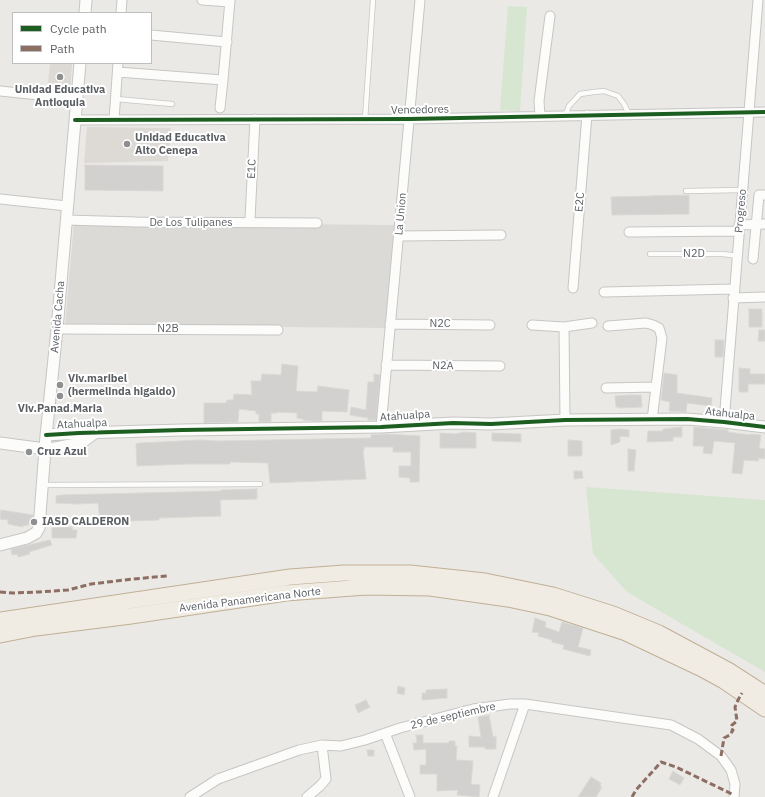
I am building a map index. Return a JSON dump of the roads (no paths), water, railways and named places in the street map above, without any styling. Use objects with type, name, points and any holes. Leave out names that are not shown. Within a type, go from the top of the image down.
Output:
[{"type":"highway","name":"Avenida Panamericana Norte","points":[[0,620],[290,577],[344,573],[410,573],[485,581],[553,594],[613,614],[666,637],[728,670],[765,694]]},
{"type":"highway","name":"Avenida Panamericana Norte","points":[[0,635],[36,628],[131,616],[286,593],[366,587],[430,588],[485,595],[550,608],[626,634],[707,672],[730,685],[765,709]]},
{"type":"street","points":[[85,12],[86,0]]},
{"type":"street","points":[[121,12],[122,0]]},
{"type":"street","points":[[202,0],[230,1],[220,108]]},
{"type":"street","name":"La Union","points":[[381,427],[420,0]]},
{"type":"street","name":"Progreso","points":[[724,422],[758,0]]},
{"type":"street","points":[[540,116],[539,101],[550,16]]},
{"type":"street","points":[[152,35],[227,42]]},
{"type":"street","name":"Avenida Cacha","points":[[0,545],[27,538],[38,530],[80,64]]},
{"type":"street","points":[[114,120],[118,67],[223,80]]},
{"type":"street","points":[[0,92],[77,99]]},
{"type":"street","name":"Vencedores","points":[[75,120],[365,120],[765,112]]},
{"type":"street","name":"E2C","points":[[573,288],[588,115]]},
{"type":"street","name":"E1C","points":[[250,219],[255,119]]},
{"type":"street","points":[[753,259],[761,225],[759,195],[765,195]]},
{"type":"street","points":[[0,199],[67,206]]},
{"type":"street","name":"De Los Tulipanes","points":[[66,220],[317,223]]},
{"type":"street","points":[[630,232],[739,228],[761,225]]},
{"type":"street","points":[[399,236],[500,235]]},
{"type":"street","points":[[604,292],[734,293],[765,297]]},
{"type":"street","points":[[532,325],[564,327],[592,323]]},
{"type":"street","points":[[608,326],[646,323],[659,328],[662,338],[652,420]]},
{"type":"street","name":"N2C","points":[[390,324],[490,325]]},
{"type":"street","points":[[564,327],[565,420]]},
{"type":"street","name":"N2B","points":[[57,329],[278,330]]},
{"type":"street","name":"N2A","points":[[386,366],[500,366]]},
{"type":"street","points":[[606,388],[656,387]]},
{"type":"street","name":"Atahualpa","points":[[46,435],[97,432],[381,427],[453,422],[490,424],[565,420],[687,420],[724,422],[765,427]]},
{"type":"street","name":"Atahualpa","points":[[0,443],[45,449],[72,446],[81,443],[97,432]]},
{"type":"street","name":"29 de septiembre","points":[[190,797],[218,779],[299,750],[322,745],[341,746],[400,728],[473,709],[510,704],[525,704],[671,725],[698,739],[722,756],[731,770],[734,784],[734,797]]},
{"type":"street","points":[[492,797],[525,704]]},
{"type":"street","points":[[385,733],[410,797]]},
{"type":"street","points":[[307,797],[326,779],[322,745]]},
{"type":"lane","points":[[365,120],[373,0]]},
{"type":"lane","points":[[565,116],[569,106],[580,94],[604,91],[618,96],[629,114]]},
{"type":"lane","points":[[116,99],[172,104]]},
{"type":"lane","points":[[686,191],[742,190]]},
{"type":"lane","name":"N2D","points":[[650,254],[723,254],[738,256]]},
{"type":"lane","points":[[42,485],[260,484]]},
{"type":"place","name":"Unidad Educativa Antioquia","points":[[60,77]]},
{"type":"place","name":"Unidad Educativa Alto Cenepa","points":[[127,144]]},
{"type":"place","name":"Viv.maribel (hermelinda higaldo)","points":[[60,385]]},
{"type":"place","name":"Viv.Panad.Maria","points":[[60,396]]},
{"type":"place","name":"Cruz Azul","points":[[29,452]]},
{"type":"place","name":"IASD CALDERON","points":[[34,522]]}]
